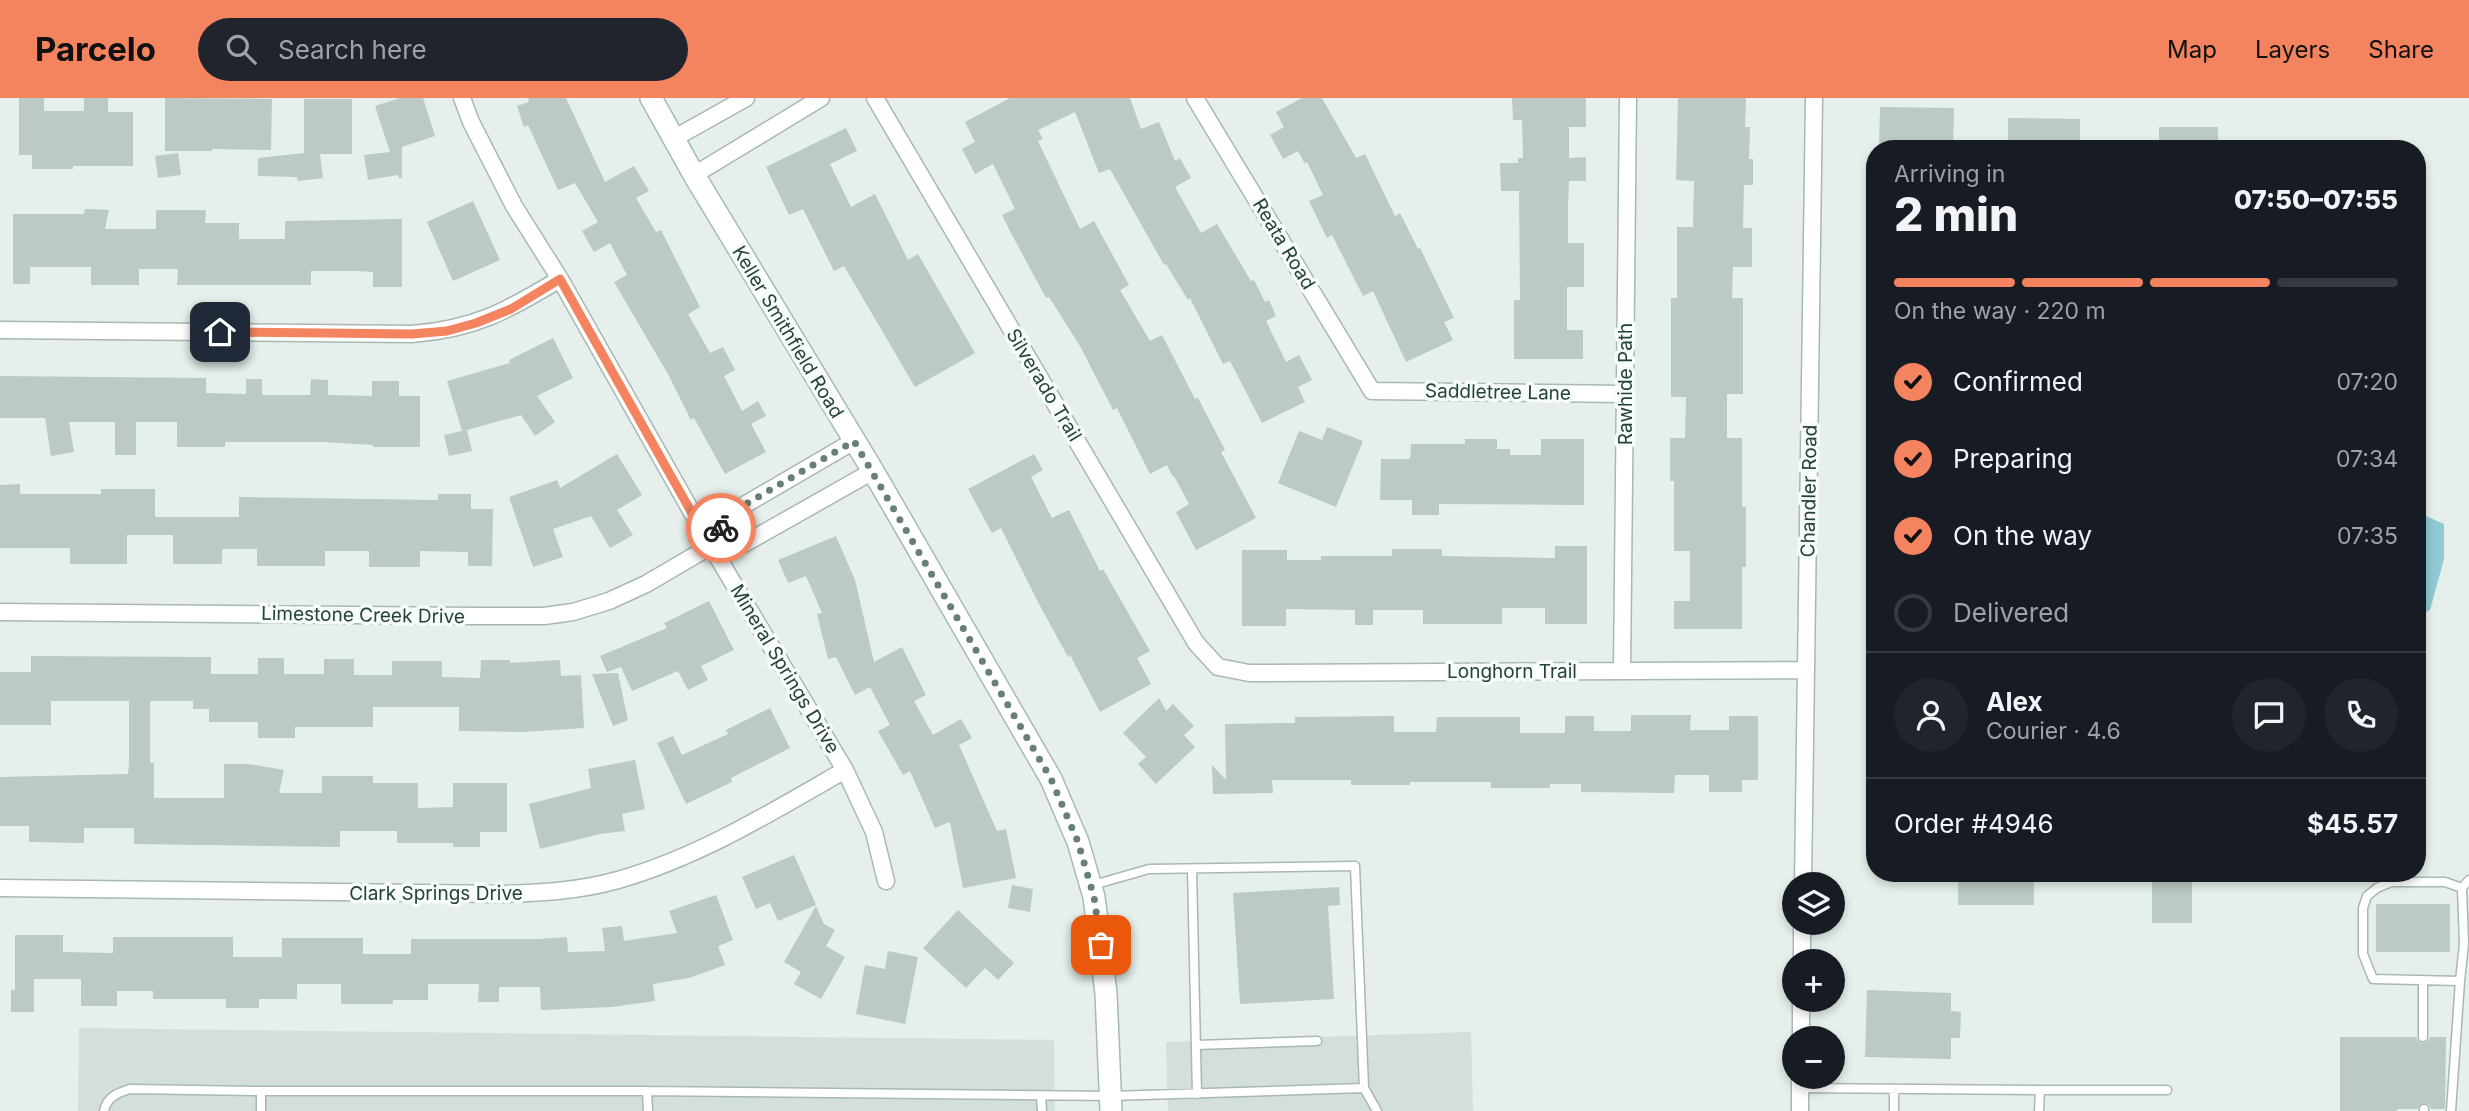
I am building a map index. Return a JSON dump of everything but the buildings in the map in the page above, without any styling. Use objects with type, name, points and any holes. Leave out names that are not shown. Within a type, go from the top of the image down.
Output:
[{"type":"main road","name":"Keller Smithfield Road","points":[[651,98],[694,175],[873,471],[1051,779],[1078,842],[1091,885],[1106,993],[1111,1104]]},
{"type":"street","name":"Mineral Springs Drive","points":[[462,98],[471,122],[514,206],[560,279],[711,547],[845,771],[874,832],[886,881]]},
{"type":"street","points":[[673,139],[746,98]]},
{"type":"street","points":[[694,175],[821,98]]},
{"type":"street","name":"Silverado Trail","points":[[875,98],[1196,643],[1218,667]]},
{"type":"street","name":"Reata Road","points":[[1195,98],[1372,391]]},
{"type":"street","name":"Rawhide Path","points":[[1622,671],[1628,98]]},
{"type":"street","name":"Chandler Road","points":[[1803,872],[1814,98]]},
{"type":"street","points":[[0,330],[412,334],[447,331],[511,309],[560,279]]},
{"type":"street","name":"Saddletree Lane","points":[[1372,391],[1624,394]]},
{"type":"street","points":[[711,547],[729,514],[854,441]]},
{"type":"street","name":"Limestone Creek Drive","points":[[0,611],[544,616],[573,612],[609,601],[646,584],[711,547],[744,544],[873,471]]},
{"type":"street","name":"Longhorn Trail","points":[[1218,667],[1249,673],[1806,670]]},
{"type":"street","name":"Clark Springs Drive","points":[[0,888],[500,894],[557,892],[617,880],[685,857],[744,828],[845,771]]},
{"type":"street","points":[[1800,1089],[1800,1111]]},
{"type":"lane","points":[[1091,885],[1149,869],[1356,866],[1364,1088],[1377,1111]]},
{"type":"lane","points":[[1192,869],[1197,1094]]},
{"type":"lane","points":[[2451,1111],[2464,944],[2462,888],[2469,880]]},
{"type":"lane","points":[[2460,981],[2373,979],[2363,954],[2361,930],[2367,896],[2391,882],[2445,882],[2462,888]]},
{"type":"lane","points":[[2423,980],[2423,1037]]},
{"type":"lane","points":[[1196,1045],[1317,1041]]},
{"type":"lane","points":[[1845,1085],[1894,1089],[2166,1090]]},
{"type":"lane","points":[[104,1111],[106,1103],[117,1093],[130,1089],[1041,1096],[1111,1104],[1197,1094],[1364,1088]]},
{"type":"lane","points":[[1894,1089],[1894,1111]]},
{"type":"lane","points":[[2039,1111],[2040,1090]]},
{"type":"lane","points":[[261,1091],[261,1111]]},
{"type":"lane","points":[[647,1091],[648,1111]]},
{"type":"lane","points":[[1041,1096],[1042,1111]]},
{"type":"shaded area","points":[[79,1028],[1054,1040],[1055,1111],[78,1111]]},
{"type":"shaded area","points":[[1471,1032],[1473,1111],[1168,1111],[1166,1042]]},
{"type":"water","points":[[2426,516],[2444,524],[2444,559],[2430,610],[2426,612]]},
{"type":"way so far","points":[[721,528],[729,514],[854,441],[1051,779],[1078,842],[1094,897],[1101,945]]},
{"type":"route","points":[[220,332],[412,334],[447,331],[511,309],[560,279],[711,547],[721,528]]}]
